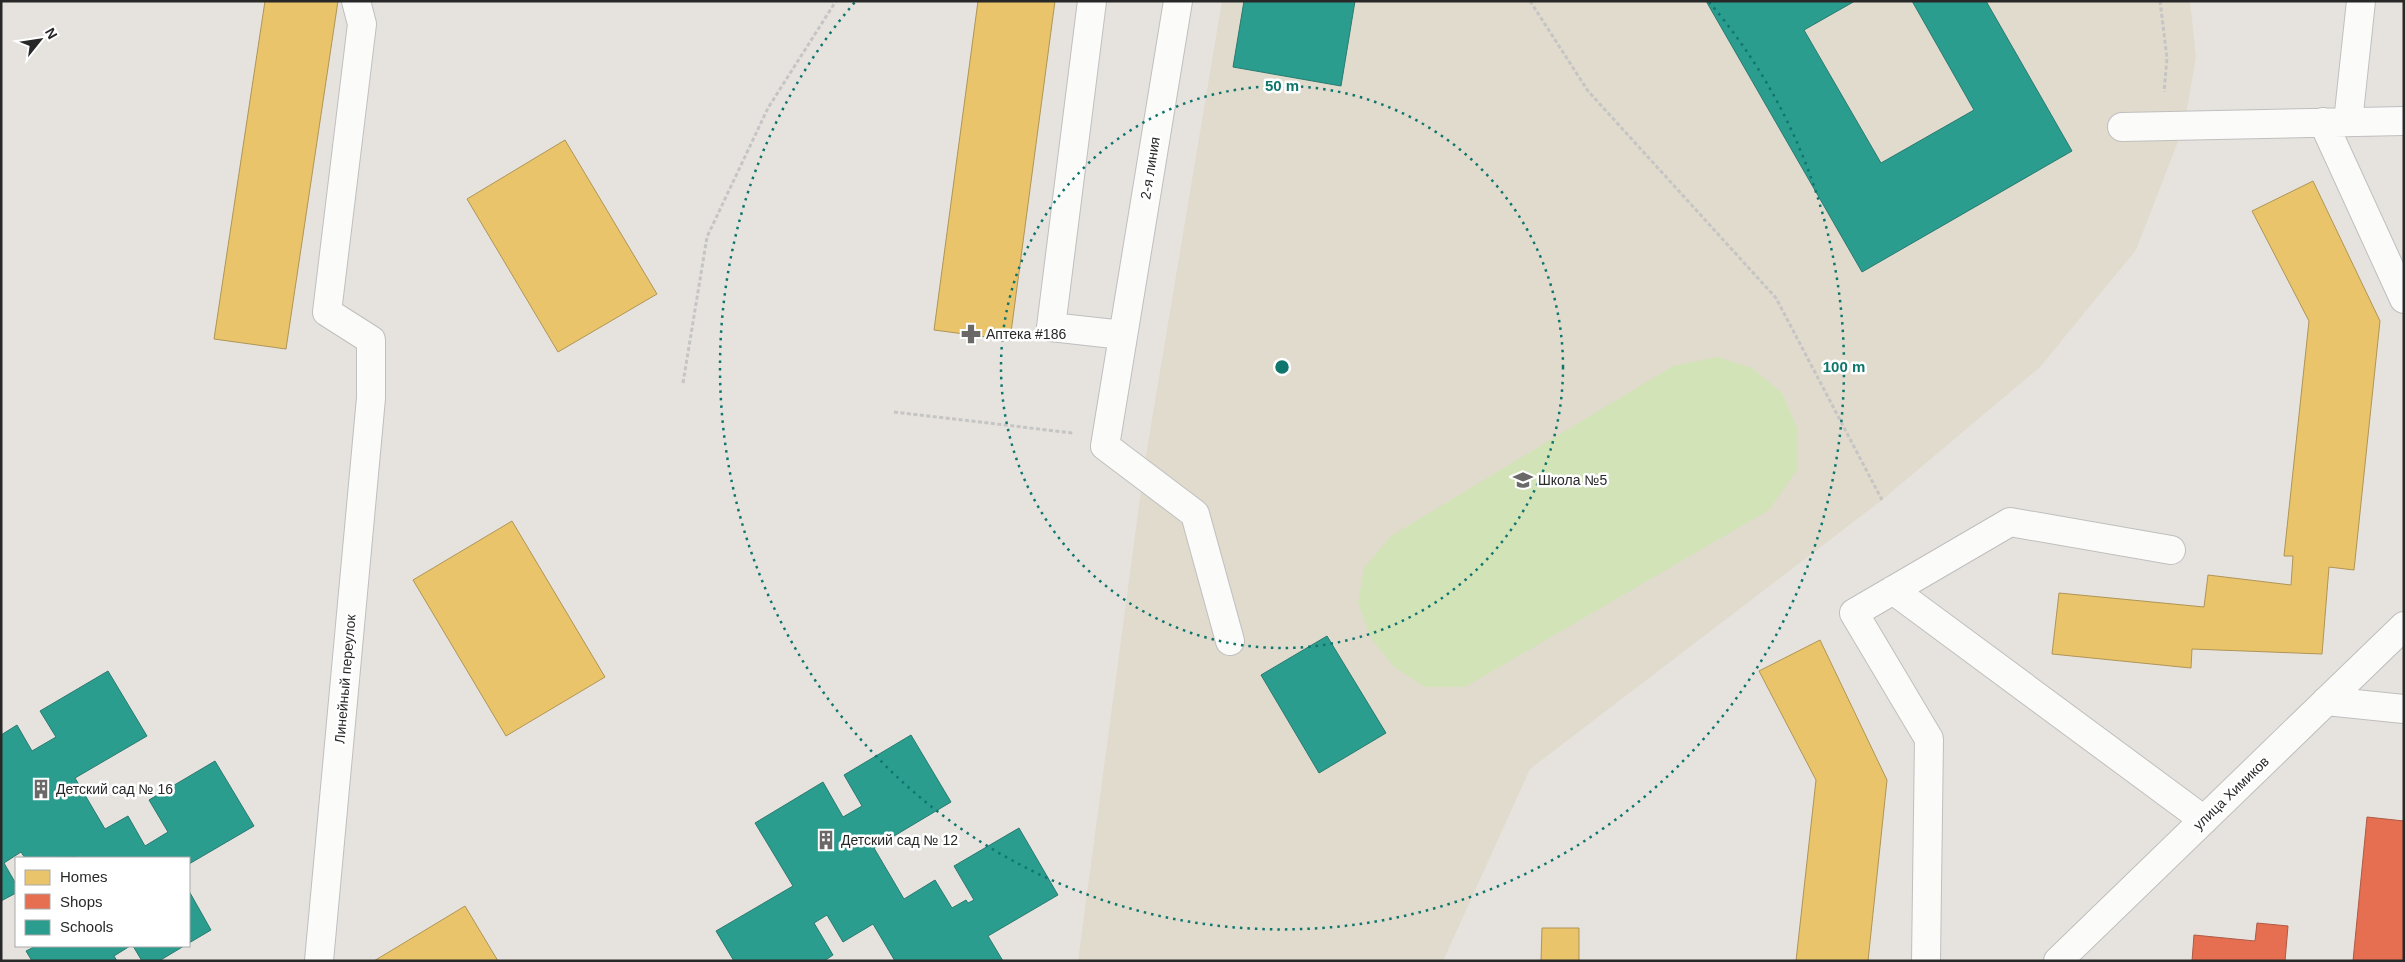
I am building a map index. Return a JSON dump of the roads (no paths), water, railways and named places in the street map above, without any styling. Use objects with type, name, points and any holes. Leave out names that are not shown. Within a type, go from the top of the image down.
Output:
[{"type":"street","name":"Линейный переулок","points":[[319,961],[371,398],[371,340],[327,312],[362,24],[356,1]]},
{"type":"street","points":[[1092,1],[1051,327],[1123,335]]},
{"type":"street","name":"2-я линия","points":[[1178,1],[1105,446],[1196,514],[1230,641]]},
{"type":"street","points":[[2361,1],[2335,122],[2404,299]]},
{"type":"street","points":[[2122,127],[2404,121]]},
{"type":"street","points":[[1926,961],[1929,739],[1854,612],[2010,522],[2171,550]]},
{"type":"street","points":[[1893,590],[2204,820]]},
{"type":"street","name":"улица Химиков","points":[[2058,961],[2404,626]]},
{"type":"street","points":[[2326,702],[2404,709]]},
{"type":"place","name":"Аптека #186","points":[[971,334]]},
{"type":"place","name":"Школа №5","points":[[1523,480]]},
{"type":"place","name":"Детский сад № 16","points":[[41,789]]},
{"type":"place","name":"Детский сад № 12","points":[[826,840]]}]
